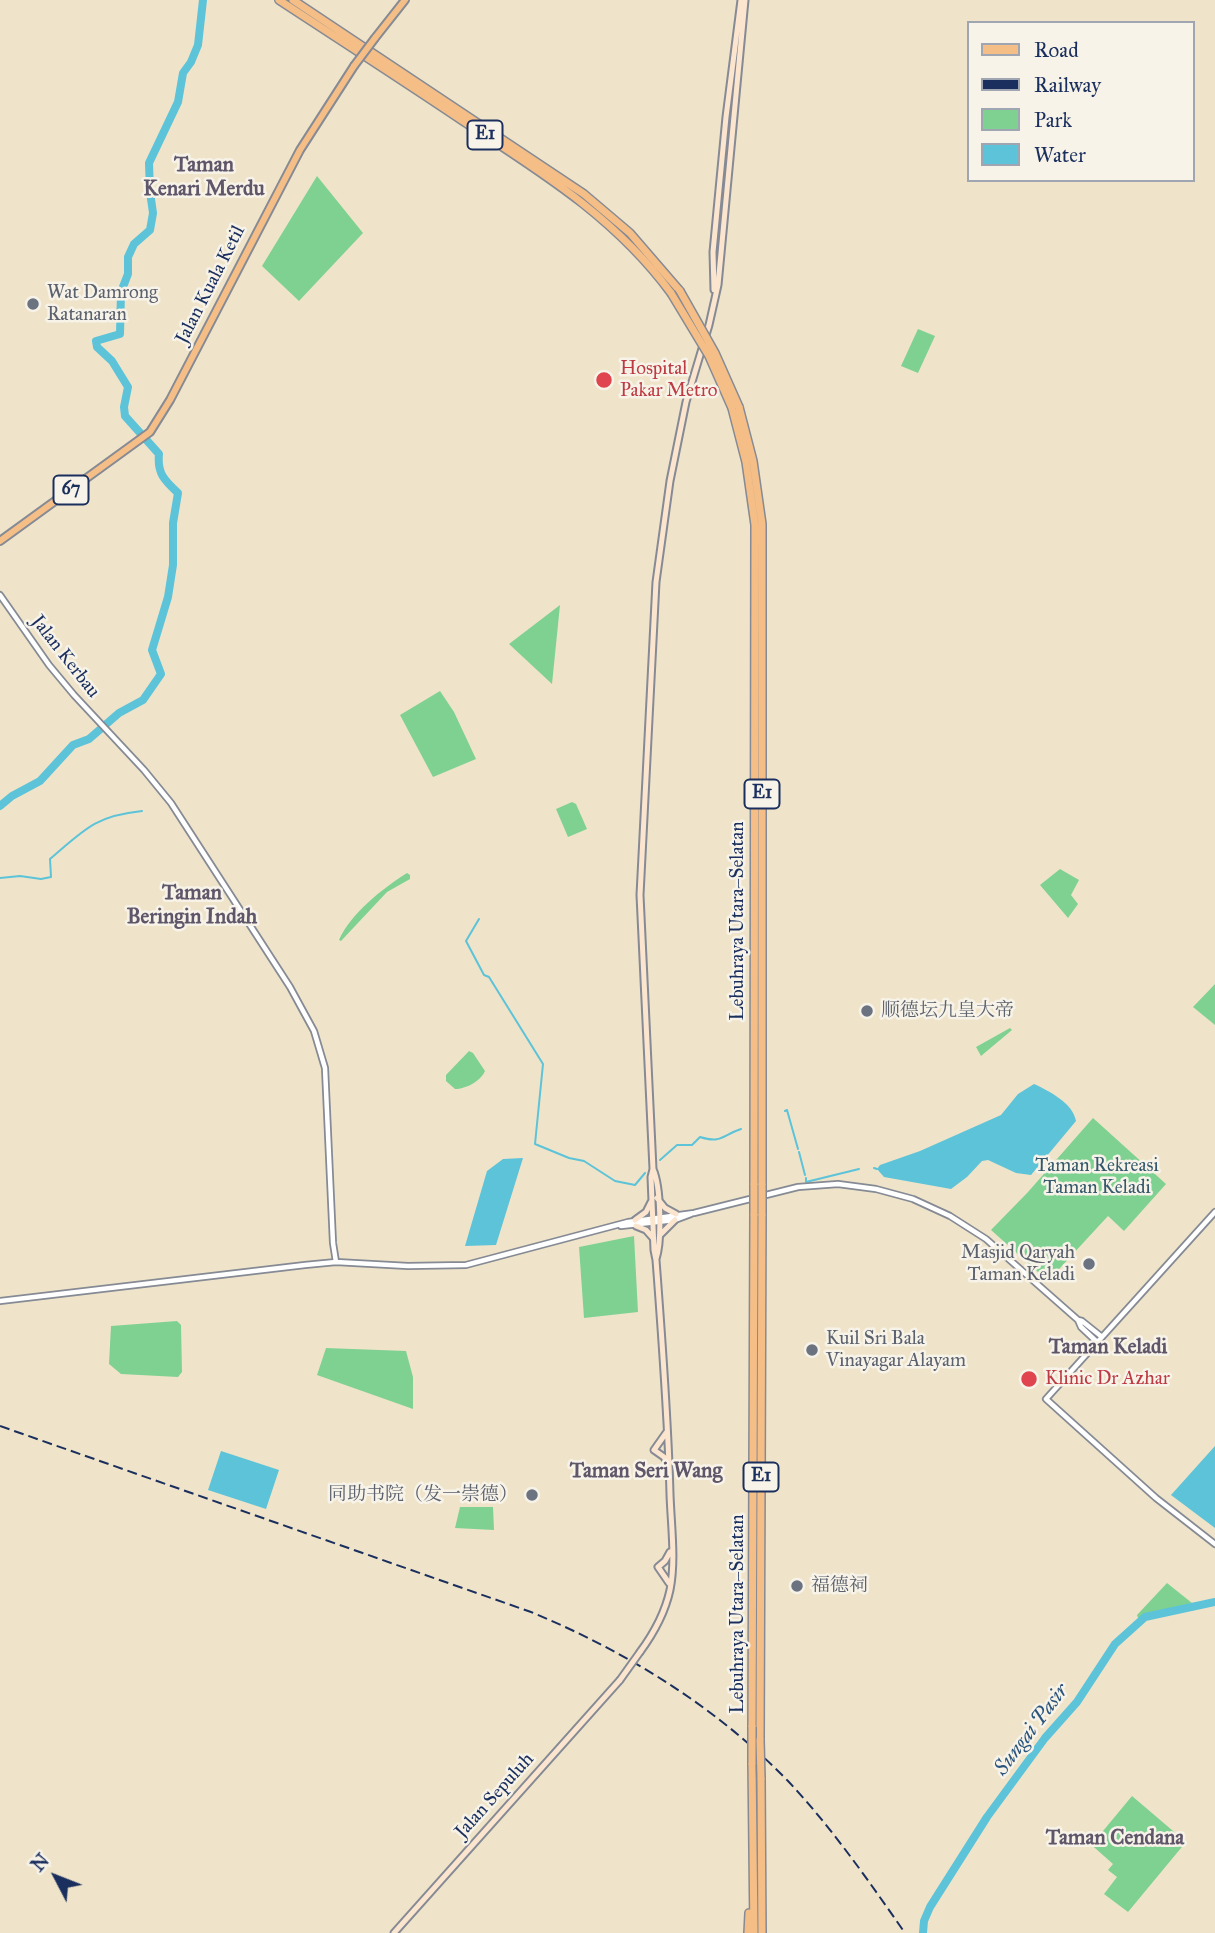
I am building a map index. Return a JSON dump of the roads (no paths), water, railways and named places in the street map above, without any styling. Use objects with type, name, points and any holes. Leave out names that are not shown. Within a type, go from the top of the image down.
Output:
[{"type":"highway","name":"Lebuhraya Utara–Selatan","points":[[279,0],[564,188],[625,238],[676,292]]},
{"type":"highway","name":"Lebuhraya Utara–Selatan","points":[[293,0],[584,194],[630,233],[676,292],[735,407],[755,525],[762,1933]]},
{"type":"highway","name":"Lebuhraya Utara–Selatan","points":[[754,1933],[752,1727],[758,1214]]},
{"type":"highway","points":[[748,1933],[752,1772]]},
{"type":"main road","name":"Jalan Kuala Ketil","points":[[0,541],[150,432],[170,400],[300,149],[354,66],[405,0]]},
{"type":"main road","points":[[671,1586],[669,1467],[656,1260],[656,1177],[653,1169],[640,895],[656,582],[685,402],[709,325],[718,285],[729,124],[743,0]]},
{"type":"main road","points":[[655,1198],[676,1217],[656,1237]]},
{"type":"main road","points":[[655,1198],[635,1223],[656,1237]]},
{"type":"main road","points":[[667,1430],[654,1450],[664,1457],[669,1467]]},
{"type":"main road","points":[[671,1586],[658,1567],[668,1557],[672,1547]]},
{"type":"main road","name":"Jalan Sepuluh","points":[[394,1933],[620,1680],[662,1615],[671,1586]]},
{"type":"street","name":"Jalan Kerbau","points":[[0,595],[49,665],[171,803],[290,987],[314,1031],[326,1068],[332,1243],[336,1262]]},
{"type":"street","points":[[0,1301],[336,1262],[408,1266],[466,1265],[616,1226],[676,1217],[819,1184],[838,1184],[876,1189],[932,1206],[986,1239],[1078,1320],[1102,1337]]},
{"type":"street","points":[[1215,1212],[1046,1399],[1156,1498],[1215,1544]]},
{"type":"street","points":[[1078,1320],[1097,1342]]},
{"type":"water","points":[[1034,1084],[1065,1103],[1076,1121],[1031,1175],[1016,1173],[988,1160],[982,1161],[951,1189],[884,1177],[877,1169],[880,1165],[920,1151],[1001,1115],[1018,1094]]},
{"type":"water","points":[[523,1158],[496,1245],[465,1246],[487,1171],[503,1159]]},
{"type":"water","points":[[1215,1446],[1215,1528],[1171,1495]]},
{"type":"water","points":[[221,1451],[279,1470],[266,1509],[208,1490]]},
{"type":"waterway","points":[[0,806],[12,796],[40,781],[73,745],[89,739],[119,713],[143,700],[161,674],[152,650],[168,597],[173,565],[173,523],[178,493],[162,476],[159,454],[125,416],[128,387],[112,361],[97,347],[96,341],[120,334],[121,292],[128,274],[128,257],[134,244],[150,230],[153,213],[149,163],[178,102],[183,73],[198,45],[203,0]]},
{"type":"waterway","points":[[0,878],[51,877],[50,859],[82,832],[101,820],[142,811]]},
{"type":"waterway","points":[[479,919],[466,941],[484,975],[489,977],[543,1064],[535,1144],[584,1161],[615,1181],[635,1185],[645,1173]]},
{"type":"waterway","points":[[785,1111],[787,1110],[798,1149]]},
{"type":"waterway","points":[[660,1160],[677,1145],[692,1145],[700,1137],[718,1139],[741,1129]]},
{"type":"waterway","points":[[799,1152],[805,1175]]},
{"type":"waterway","points":[[806,1178],[806,1182],[859,1169]]},
{"type":"waterway","name":"Sungai Pasir","points":[[923,1933],[924,1921],[930,1907],[987,1817],[1045,1738],[1077,1702],[1115,1644],[1145,1617],[1215,1602]]},
{"type":"railway","points":[[0,1426],[531,1612],[635,1663],[700,1705],[760,1754],[788,1781],[835,1836],[905,1933]]},
{"type":"place","name":"Wat Damrong Ratanaran","points":[[33,304]]},
{"type":"place","name":"Hospital Pakar Metro","points":[[604,380]]},
{"type":"place","name":"顺德坛九皇大帝","points":[[867,1011]]},
{"type":"place","name":"Masjid Qaryah Taman Keladi","points":[[1089,1264]]},
{"type":"place","name":"Kuil Sri Bala Vinayagar Alayam","points":[[812,1350]]},
{"type":"place","name":"Klinic Dr Azhar","points":[[1029,1379]]},
{"type":"place","name":"同助书院（发一崇德）","points":[[532,1495]]},
{"type":"place","name":"福德祠","points":[[797,1586]]},
{"type":"district","name":"Taman Kenari Merdu","points":[[204,178]]},
{"type":"district","name":"Taman Beringin Indah","points":[[192,906]]},
{"type":"district","name":"Taman Keladi","points":[[1108,1348]]},
{"type":"district","name":"Taman Seri Wang","points":[[646,1472]]},
{"type":"district","name":"Taman Cendana","points":[[1115,1839]]},
{"type":"park label","name":"Taman Rekreasi Taman Keladi","points":[[1097,1177]]}]
